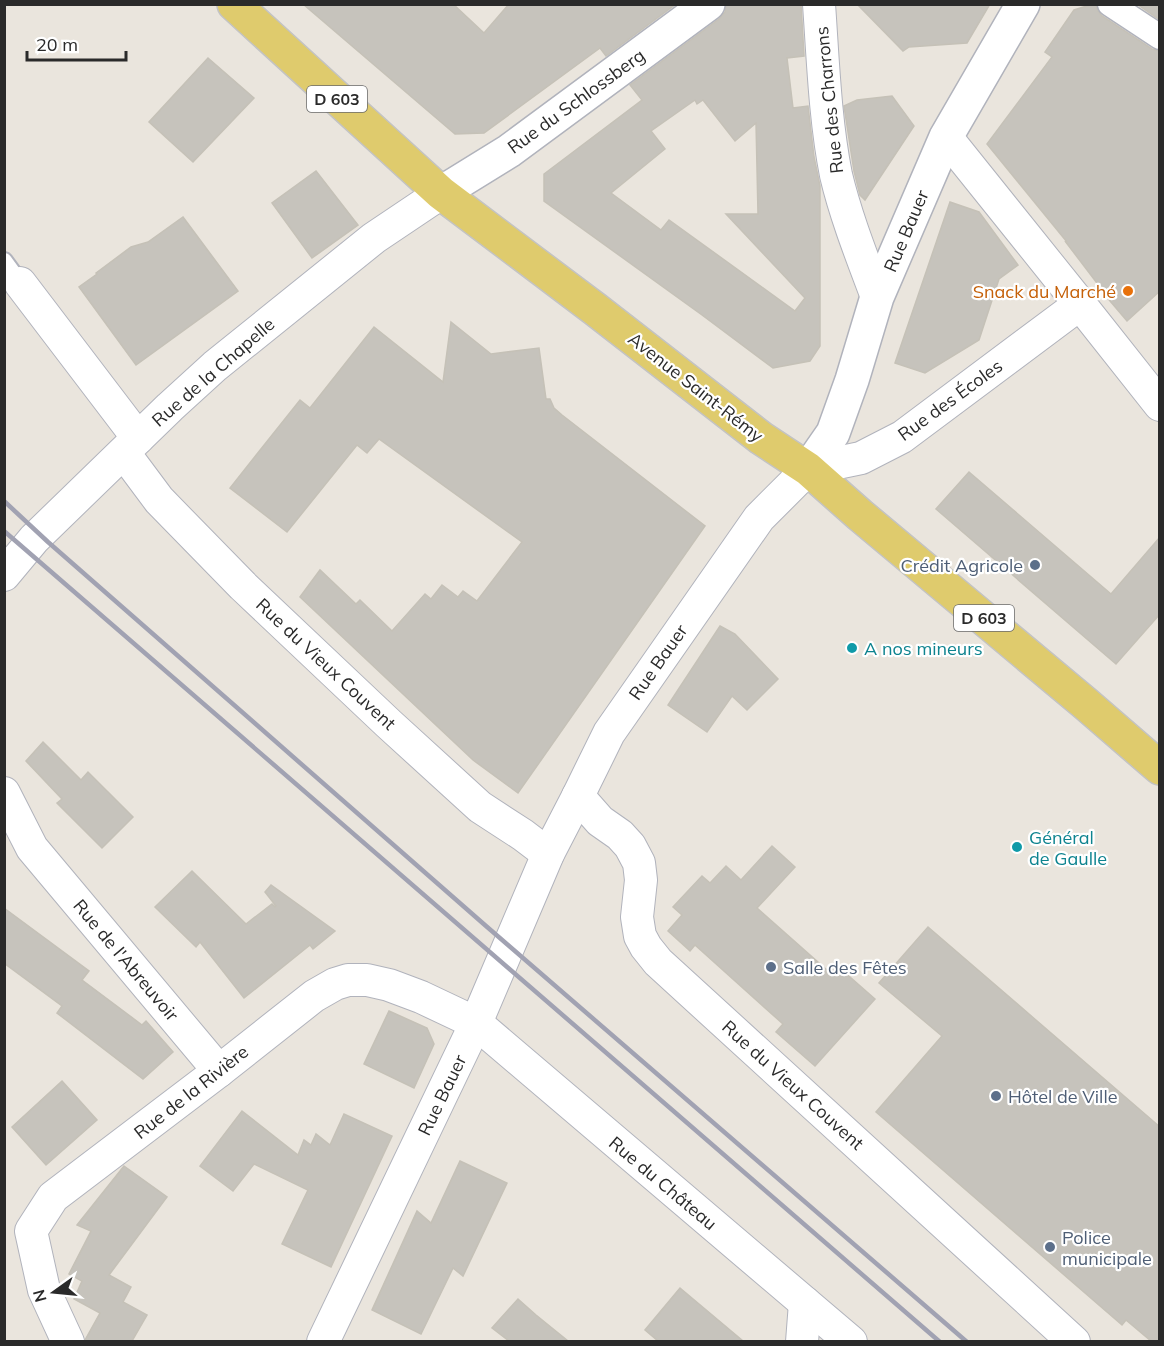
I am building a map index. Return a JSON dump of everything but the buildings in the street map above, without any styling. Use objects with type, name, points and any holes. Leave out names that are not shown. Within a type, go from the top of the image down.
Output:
[{"type":"main road","name":"Avenue Saint-Rémy","points":[[234,4],[441,193],[761,438],[808,470],[1160,768]]},
{"type":"main road","name":"Rue du Schlossberg","points":[[441,193],[509,151],[708,4]]},
{"type":"main road","name":"Rue Bauer","points":[[808,470],[833,433],[877,297],[945,137],[1023,4]]},
{"type":"street","name":"Rue des Charrons","points":[[819,4],[829,125],[836,173],[851,229],[877,297]]},
{"type":"street","points":[[1110,4],[1160,37]]},
{"type":"street","points":[[945,137],[1160,405]]},
{"type":"street","name":"Rue de la Chapelle","points":[[4,575],[34,539],[215,366],[374,238],[441,193]]},
{"type":"street","name":"Rue du Vieux Couvent","points":[[12,272],[131,446],[159,500],[243,586],[480,807],[548,854]]},
{"type":"street","name":"Rue des Écoles","points":[[808,470],[861,458],[902,436],[1080,304]]},
{"type":"street","name":"Rue Bauer","points":[[323,1341],[476,1023],[548,854],[609,733],[759,518],[808,470]]},
{"type":"street","name":"Rue de l'Abreuvoir","points":[[4,793],[32,848],[219,1071]]},
{"type":"street","name":"Rue du Vieux Couvent","points":[[578,796],[600,821],[620,835],[630,846],[639,863],[637,917],[640,936],[658,962],[1074,1341]]},
{"type":"street","name":"Rue de l'Abreuvoir","points":[[4,834],[32,848]]},
{"type":"street","name":"Rue de la Rivière","points":[[68,1341],[44,1290],[31,1231],[53,1197],[314,996],[335,984],[348,980],[367,980],[389,985],[421,997],[476,1023]]},
{"type":"street","name":"Rue du Château","points":[[476,1023],[851,1341]]},
{"type":"street","points":[[802,1341],[805,1303]]},
{"type":"railway","points":[[4,501],[486,926],[967,1342]]},
{"type":"railway","points":[[4,531],[940,1342]]},
{"type":"place","name":"Snack du Marché","points":[[1128,291]]},
{"type":"place","name":"Crédit Agricole","points":[[1035,565]]},
{"type":"place","name":"A nos mineurs","points":[[852,648]]},
{"type":"place","name":"Général de Gaulle","points":[[1017,847]]},
{"type":"place","name":"Salle des Fêtes","points":[[771,967]]},
{"type":"place","name":"Hôtel de Ville","points":[[996,1096]]},
{"type":"place","name":"Police municipale","points":[[1050,1247]]}]
